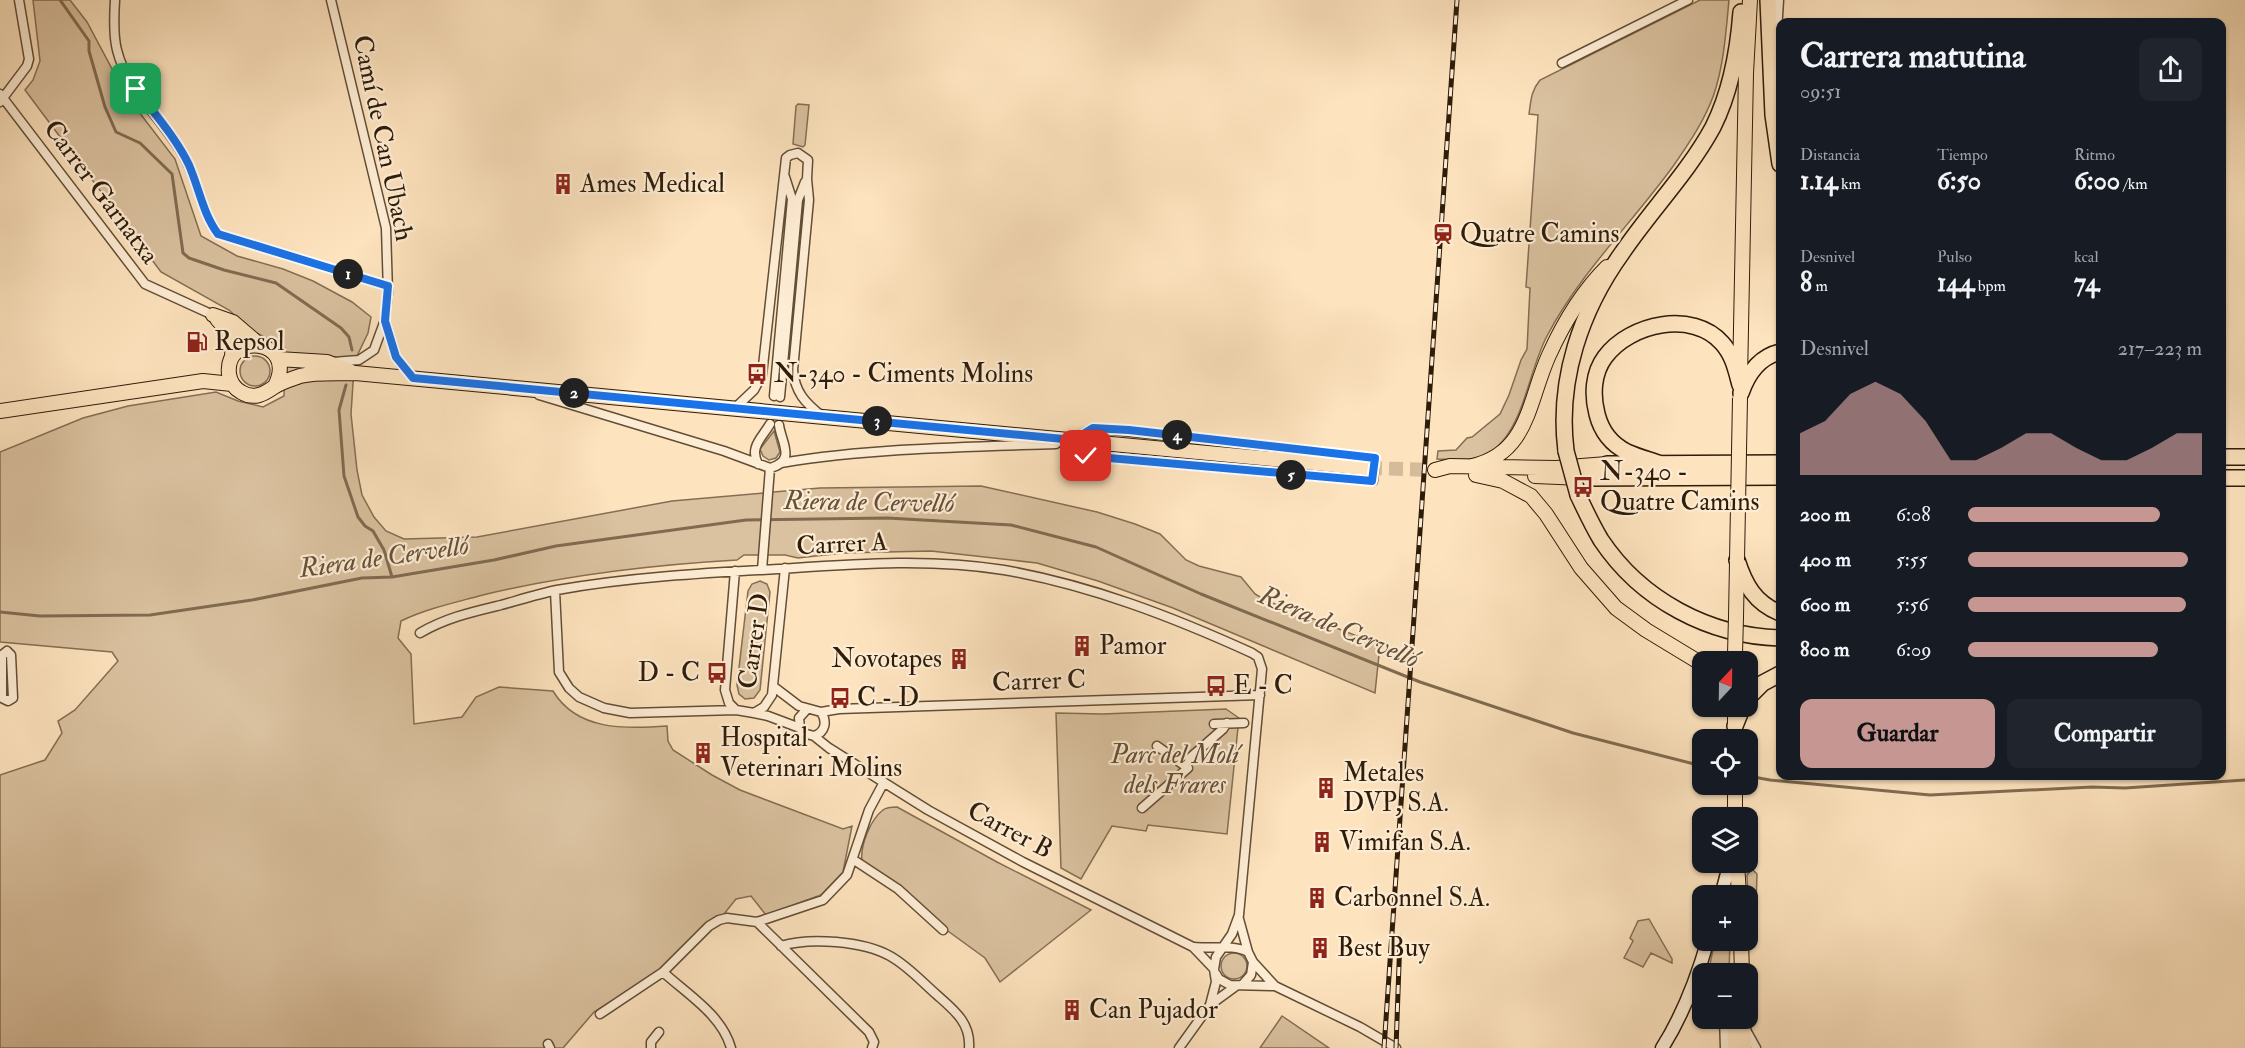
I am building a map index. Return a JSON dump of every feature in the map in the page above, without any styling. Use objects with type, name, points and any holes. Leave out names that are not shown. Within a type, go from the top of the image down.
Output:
[{"type":"highway","points":[[1768,0],[1770,72],[1776,136]]},
{"type":"highway","points":[[1745,4],[1733,72],[1714,125],[1682,174],[1622,253],[1592,304],[1571,359],[1564,408],[1566,450],[1578,495],[1590,521],[1613,556],[1627,572],[1660,599],[1696,620],[1716,628],[1776,639]]},
{"type":"highway","points":[[1661,464],[1626,452],[1608,437],[1599,420],[1594,388],[1604,358],[1611,350],[1636,333],[1660,326],[1674,324],[1696,327],[1715,336],[1728,350],[1735,365],[1740,392]]},
{"type":"highway","points":[[1740,392],[1754,367],[1776,353]]},
{"type":"highway","points":[[2226,458],[2245,457]]},
{"type":"highway","points":[[1607,464],[1776,463]]},
{"type":"highway","points":[[1586,478],[1776,477]]},
{"type":"highway","points":[[2226,478],[2245,478]]},
{"type":"highway","points":[[1737,560],[1742,575],[1754,595],[1762,603],[1776,610]]},
{"type":"highway","points":[[1758,688],[1776,676]]},
{"type":"main road","points":[[1735,651],[1746,73],[1745,4]]},
{"type":"main road","points":[[1474,471],[1495,459],[1513,442],[1526,418],[1544,367],[1561,330],[1590,287],[1622,253]]},
{"type":"main road","points":[[0,411],[203,381],[232,384],[242,393],[250,396],[268,393],[275,386],[279,377],[278,359],[233,322],[213,315]]},
{"type":"main road","points":[[213,315],[233,337],[230,362],[232,384]]},
{"type":"main road","points":[[203,381],[230,362],[238,350],[248,345],[261,346]]},
{"type":"main road","points":[[278,359],[327,362],[361,374]]},
{"type":"main road","points":[[275,386],[305,375],[361,374],[1368,468]]},
{"type":"main road","points":[[1474,471],[1607,464]]},
{"type":"main road","points":[[1474,471],[1586,478]]},
{"type":"main road","points":[[1474,471],[1514,485],[1531,496],[1546,514],[1581,568],[1616,608],[1646,630],[1692,658]]},
{"type":"main road","points":[[1735,1048],[1740,1029]]},
{"type":"main road","points":[[1741,1029],[1743,1048]]},
{"type":"street","points":[[1,98],[24,72],[29,59],[19,0]]},
{"type":"street","points":[[115,0],[117,50],[127,77],[179,147],[189,165],[211,224],[218,234],[388,286]]},
{"type":"street","name":"Camí de Can Ubach","points":[[327,362],[363,359],[375,350],[385,321],[388,286],[386,228],[331,0]]},
{"type":"street","points":[[1562,63],[1688,0]]},
{"type":"street","points":[[1778,18],[1779,0]]},
{"type":"street","points":[[1770,72],[1776,47]]},
{"type":"street","name":"Carrer Garnatxa","points":[[1,98],[145,284],[213,315]]},
{"type":"street","points":[[735,408],[759,382],[765,366],[780,198],[786,158],[798,153],[808,160],[809,201],[793,370],[795,384],[801,397],[823,416]]},
{"type":"street","points":[[784,176],[792,199],[777,397],[798,200],[807,179]]},
{"type":"street","name":"Camí de Can Ubach","points":[[385,321],[396,357],[413,378]]},
{"type":"street","points":[[515,388],[724,451],[770,468],[781,463],[815,457],[944,448],[1107,443]]},
{"type":"street","points":[[758,464],[754,454],[755,447],[775,424],[786,450],[781,463]]},
{"type":"street","points":[[1074,440],[1093,428],[1375,458],[1372,481],[1086,456]]},
{"type":"street","points":[[762,570],[770,468]]},
{"type":"street","name":"Carrer A","points":[[420,633],[441,621],[555,591],[619,581],[735,571],[878,563],[942,564],[1032,576],[1143,607],[1242,648],[1258,657],[1262,669],[1260,695]]},
{"type":"street","name":"Carrer D","points":[[754,713],[767,704],[774,687],[785,568]]},
{"type":"street","name":"Carrer D","points":[[735,571],[724,690],[729,703],[736,710]]},
{"type":"street","name":"Carrer B","points":[[555,591],[559,672],[569,688],[579,697],[604,708],[630,712],[736,710],[777,719],[800,728],[803,733],[814,736],[829,748],[928,810],[1023,862],[1193,947],[1215,971]]},
{"type":"street","points":[[7,651],[11,655],[13,698],[8,701],[1,698],[2,655],[7,651]]},
{"type":"street","points":[[774,687],[791,701],[807,709],[816,709],[821,712],[825,718],[825,724],[819,734],[814,736]]},
{"type":"street","points":[[1179,1048],[1210,1005],[1216,957],[1232,934],[1239,915],[1260,695]]},
{"type":"street","name":"Carrer C","points":[[821,712],[839,708],[1260,695]]},
{"type":"street","points":[[800,728],[799,718],[807,709]]},
{"type":"street","points":[[1183,764],[1224,729],[1227,723]]},
{"type":"street","points":[[1214,724],[1244,723]]},
{"type":"street","points":[[1142,808],[1188,768],[1157,746]]},
{"type":"street","points":[[600,1014],[663,972],[709,926],[719,920],[727,918],[757,922],[824,900],[847,875],[854,860],[869,810],[884,783]]},
{"type":"street","points":[[854,860],[898,890],[944,930]]},
{"type":"street","points":[[1239,915],[1248,952],[1253,962],[1275,986],[1396,1048]]},
{"type":"street","points":[[757,922],[869,1032],[874,1042],[872,1048]]},
{"type":"street","points":[[781,946],[794,942],[824,942],[878,951],[891,957],[904,966],[966,1024],[970,1041],[969,1048]]},
{"type":"street","name":"Carrer B","points":[[1193,947],[1223,949]]},
{"type":"street","points":[[1223,949],[1237,947],[1248,952]]},
{"type":"street","points":[[1210,1005],[1220,1000],[1251,975],[1253,962]]},
{"type":"street","points":[[1215,971],[1224,983],[1275,986]]},
{"type":"street","points":[[663,972],[718,1021],[728,1035],[731,1048]]},
{"type":"street","points":[[1664,1046],[1692,993]]},
{"type":"street","points":[[1724,1029],[1725,1048]]},
{"type":"street","points":[[1743,1029],[1756,1048]]},
{"type":"street","points":[[651,1048],[651,1042],[659,1032]]},
{"type":"green space","points":[[33,0],[70,0],[87,22],[126,95],[175,159],[201,236],[237,256],[283,269],[313,281],[352,302],[371,317],[368,333],[357,356],[351,414],[362,495],[374,517],[386,531],[404,539],[477,537],[672,501],[820,488],[981,486],[1097,512],[1135,524],[1160,534],[1186,560],[1199,566],[1241,577],[1255,594],[1265,600],[1380,645],[1375,693],[1173,608],[1098,581],[1037,563],[931,551],[843,553],[798,558],[785,555],[744,555],[737,560],[640,568],[575,577],[479,596],[401,621],[398,638],[411,654],[414,724],[462,717],[476,697],[499,687],[553,691],[575,714],[603,725],[667,726],[668,741],[673,750],[712,775],[740,790],[843,829],[852,826],[843,872],[821,895],[766,915],[751,896],[736,899],[724,914],[663,969],[594,1012],[563,1048],[0,1048],[0,775],[45,760],[62,733],[58,721],[75,710],[118,661],[112,652],[0,642],[0,452],[83,418],[128,406],[216,392],[238,401],[263,407],[284,396],[285,348],[249,329],[229,310],[161,272],[25,90],[33,80],[40,61]]},
{"type":"green space","points":[[1700,0],[1729,0],[1717,83],[1710,104],[1696,131],[1674,165],[1591,269],[1560,313],[1541,349],[1520,409],[1506,436],[1497,447],[1484,456],[1469,459],[1437,459],[1438,451],[1456,450],[1467,438],[1472,437],[1500,414],[1527,349],[1530,288],[1526,287],[1538,115],[1529,114],[1535,88],[1540,80]]},
{"type":"green space","points":[[798,104],[809,105],[803,147],[793,144]]},
{"type":"green space","points":[[255,356],[266,360],[270,371],[266,382],[255,386],[244,382],[240,371],[244,360]]},
{"type":"green space","points":[[774,431],[780,452],[776,458],[769,460],[763,456],[760,449]]},
{"type":"green space","points":[[760,581],[767,584],[770,592],[760,690],[754,698],[745,699],[739,694],[737,685],[748,591],[752,584]]},
{"type":"green space","name":"Parc del Molí dels Frares","points":[[1226,709],[1239,718],[1227,834],[1148,825],[1146,831],[1112,826],[1081,879],[1061,868],[1056,713],[1103,714]]},
{"type":"green space","points":[[897,807],[1091,910],[1000,982],[985,958],[941,926],[907,892],[862,861],[864,841],[874,820],[885,809]]},
{"type":"green space","points":[[1749,873],[1757,874],[1757,885],[1747,885]]},
{"type":"green space","points":[[1649,919],[1672,959],[1672,963],[1651,953],[1643,967],[1624,958],[1633,941],[1630,938],[1638,921]]},
{"type":"green space","points":[[1713,951],[1730,951],[1729,963],[1710,963]]},
{"type":"green space","points":[[1234,953],[1243,957],[1247,966],[1243,975],[1234,979],[1225,975],[1221,966],[1225,957]]},
{"type":"green space","points":[[1282,1016],[1329,1048],[1260,1048]]},
{"type":"waterway","points":[[60,0],[89,41],[89,51],[105,107],[116,132],[140,143],[172,174],[183,253],[189,258],[224,270],[276,283],[341,328],[349,337],[352,350]]},
{"type":"waterway","points":[[346,385],[339,410],[344,476],[358,517],[365,526],[373,531],[384,550],[392,577]]},
{"type":"waterway","name":"Riera de Cervelló","points":[[0,612],[40,616],[150,615],[252,600],[362,578],[392,577],[494,560],[556,546],[746,520],[887,518],[1011,525],[1096,547],[1201,594],[1420,682],[1573,733],[1692,763]]},
{"type":"waterway","name":"Riera de Cervelló","points":[[1758,778],[1930,795],[2092,787],[2125,788],[2245,780]]},
{"type":"tunnel","points":[[1368,468],[1435,470]]},
{"type":"railway","points":[[1384,1048],[1457,0]]},
{"type":"railway","points":[[1396,1048],[1400,937]]},
{"type":"place","name":"Ames Medical","points":[[563,184]]},
{"type":"place","name":"Quatre Camins","points":[[1443,234]]},
{"type":"place","name":"Repsol","points":[[197,342]]},
{"type":"place","name":"N-340 - Ciments Molins","points":[[757,374]]},
{"type":"place","name":"N-340 - Quatre Camins","points":[[1583,487]]},
{"type":"place","name":"Pamor","points":[[1082,646]]},
{"type":"place","name":"Novotapes","points":[[959,659]]},
{"type":"place","name":"D - C","points":[[717,673]]},
{"type":"place","name":"E - C","points":[[1216,686]]},
{"type":"place","name":"C - D","points":[[840,698]]},
{"type":"place","name":"Hospital Veterinari Molins","points":[[703,753]]},
{"type":"place","name":"Metales DVP, S.A.","points":[[1326,788]]},
{"type":"place","name":"Vimifan S.A.","points":[[1322,842]]},
{"type":"place","name":"Carbonnel S.A.","points":[[1317,898]]},
{"type":"place","name":"Best Buy","points":[[1320,948]]},
{"type":"place","name":"Can Pujador","points":[[1072,1010]]},
{"type":"route","points":[[136,89],[179,147],[189,165],[211,224],[218,234],[388,286],[385,321],[392,347],[396,357],[413,378],[1074,440],[1093,428],[1129,430],[1375,458],[1372,481],[1086,456]]}]
